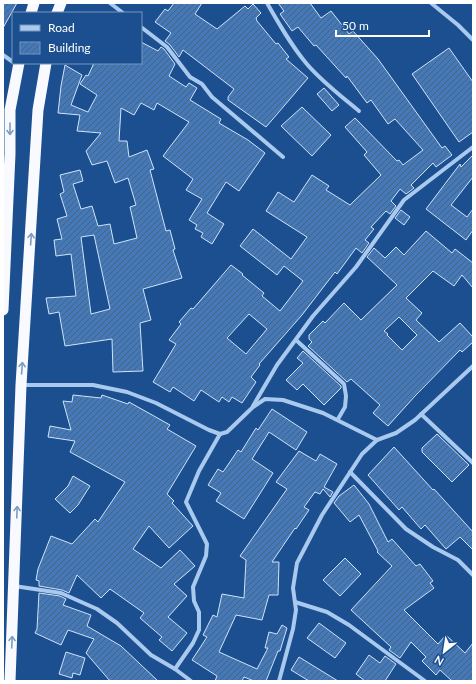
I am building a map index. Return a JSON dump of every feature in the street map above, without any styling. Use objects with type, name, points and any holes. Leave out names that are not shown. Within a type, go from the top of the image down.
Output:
[{"type":"highway","points":[[56,12],[61,3]]},
{"type":"highway","points":[[3,310],[10,154],[7,112],[16,64]]},
{"type":"highway","points":[[10,681],[21,385],[38,110],[46,64]]},
{"type":"street","points":[[110,3],[122,12]]},
{"type":"street","points":[[267,3],[282,30],[306,63],[325,82],[359,111]]},
{"type":"street","points":[[431,3],[458,25],[473,40]]},
{"type":"street","points":[[142,28],[167,47],[190,78],[202,84],[212,97],[283,156]]},
{"type":"street","points":[[3,55],[12,61]]},
{"type":"street","points":[[253,407],[277,365],[313,316],[356,267],[404,200],[473,147]]},
{"type":"street","points":[[296,340],[344,384],[346,396],[345,407],[338,419]]},
{"type":"street","points":[[279,681],[293,629],[296,610],[293,588],[297,563],[322,514],[362,454],[377,440],[396,433],[421,414],[473,366]]},
{"type":"street","points":[[21,385],[93,385],[127,392],[156,403],[220,434],[227,432],[253,407],[265,399],[283,400],[324,413],[377,440]]},
{"type":"street","points":[[421,414],[473,463]]},
{"type":"street","points":[[176,669],[193,643],[199,630],[199,612],[194,601],[193,587],[206,556],[207,544],[186,502],[199,471],[220,434]]},
{"type":"street","points":[[350,472],[406,529],[433,547],[458,560],[473,575]]},
{"type":"street","points":[[14,586],[61,593],[97,609],[117,623],[152,655],[176,669],[191,681]]},
{"type":"street","points":[[295,602],[327,612],[349,625],[425,681]]},
{"type":"building","points":[[3,3],[17,3],[3,28]]},
{"type":"building","points":[[174,3],[202,3],[195,14],[217,29],[245,6],[248,9],[253,4],[261,13],[256,18],[257,21],[289,57],[286,59],[308,78],[266,127],[228,100],[228,97],[234,89],[183,50],[179,57],[165,41],[171,33],[155,22],[165,9],[168,11]]},
{"type":"building","points":[[278,3],[310,3],[321,18],[331,11],[349,34],[353,31],[378,59],[442,148],[445,146],[452,155],[436,167],[433,163],[411,185],[414,188],[406,194],[400,189],[391,201],[396,206],[390,214],[386,211],[371,227],[374,229],[365,240],[369,243],[362,253],[356,248],[337,274],[335,272],[302,315],[259,364],[260,365],[251,377],[256,382],[242,403],[232,397],[229,402],[222,397],[219,402],[201,390],[194,401],[173,387],[170,392],[153,382],[176,344],[169,340],[181,324],[179,322],[191,308],[193,309],[231,265],[264,293],[262,296],[280,311],[303,281],[284,266],[277,275],[240,246],[253,229],[291,259],[307,237],[266,211],[278,192],[294,202],[312,175],[329,186],[326,190],[350,205],[381,175],[364,155],[367,152],[345,127],[355,118],[397,161],[399,160],[403,165],[423,150],[395,119],[388,124],[371,100],[367,103],[347,76],[346,78],[316,45],[314,46],[298,27],[292,31],[280,14],[284,11]],"holes":[[[249,314],[267,329],[246,354],[227,338]]]},
{"type":"building","points":[[142,43],[158,51],[161,47],[175,64],[169,76],[186,87],[189,83],[197,88],[190,100],[221,119],[219,123],[248,140],[265,153],[239,191],[226,182],[207,213],[224,224],[212,244],[201,237],[203,233],[195,229],[197,225],[189,220],[202,199],[186,190],[193,179],[163,156],[189,122],[157,103],[154,110],[141,103],[134,115],[121,108],[119,141],[127,141],[129,157],[147,150],[154,169],[150,170],[166,231],[170,230],[175,249],[173,250],[182,278],[143,289],[151,320],[140,323],[143,371],[113,372],[112,339],[65,346],[59,312],[49,314],[46,298],[76,296],[71,254],[56,256],[54,240],[62,239],[57,219],[67,216],[60,194],[64,192],[60,175],[80,170],[83,181],[73,184],[81,209],[92,206],[98,226],[110,224],[114,244],[137,238],[130,207],[136,205],[128,178],[115,183],[107,161],[92,165],[86,151],[101,133],[77,131],[80,115],[58,113],[65,65],[82,75],[71,105],[88,112],[97,95],[80,84],[86,75],[88,76],[94,64],[142,64]],"holes":[[[94,235],[110,309],[91,314],[81,237]]]},
{"type":"building","points":[[449,48],[473,82],[473,132],[459,142],[412,74]]},
{"type":"building","points":[[324,88],[339,105],[332,111],[317,94]]},
{"type":"building","points":[[302,107],[331,135],[312,156],[281,126]]},
{"type":"building","points":[[473,155],[473,177],[451,205],[467,217],[473,209],[473,230],[466,240],[426,209],[460,164],[461,167]]},
{"type":"building","points":[[401,210],[410,217],[404,225],[395,218]]},
{"type":"building","points":[[426,231],[452,253],[455,249],[473,263],[473,288],[462,275],[454,286],[433,271],[406,298],[422,313],[416,320],[439,342],[460,323],[473,337],[473,342],[462,352],[460,350],[388,426],[373,413],[380,405],[351,379],[347,382],[308,346],[312,342],[309,339],[309,335],[323,321],[325,323],[344,303],[361,320],[397,285],[367,257],[374,248],[385,258],[396,247],[404,255]],"holes":[[[399,317],[417,335],[402,350],[384,331]]]},
{"type":"building","points":[[303,351],[341,386],[341,388],[324,405],[303,384],[297,390],[286,380],[303,363],[297,358]]},
{"type":"building","points":[[73,395],[101,398],[102,395],[128,404],[129,402],[170,425],[167,429],[196,446],[167,494],[174,501],[172,503],[193,526],[169,548],[149,526],[133,549],[161,568],[180,550],[195,566],[174,584],[187,596],[168,617],[187,633],[172,651],[159,640],[162,637],[140,618],[144,613],[110,589],[101,598],[77,575],[69,593],[62,590],[39,586],[39,581],[36,580],[38,569],[51,536],[72,544],[95,519],[98,522],[125,482],[70,452],[75,441],[48,437],[50,426],[71,430],[63,401],[72,402]]},
{"type":"building","points":[[272,409],[307,432],[296,450],[269,432],[252,459],[273,473],[244,519],[216,501],[221,493],[208,485],[218,469],[223,472],[238,450],[241,452],[256,428],[258,430]]},
{"type":"building","points":[[437,434],[469,465],[452,482],[422,452],[422,448]]},
{"type":"building","points":[[394,447],[473,532],[473,550],[460,537],[446,549],[425,525],[421,529],[402,507],[399,510],[368,475]]},
{"type":"building","points":[[299,451],[316,461],[320,454],[337,464],[324,487],[333,492],[330,497],[323,489],[320,494],[315,492],[304,507],[309,510],[272,562],[279,562],[278,595],[269,595],[262,620],[236,615],[219,652],[257,669],[268,648],[265,648],[269,632],[277,634],[282,625],[287,628],[280,651],[278,651],[266,681],[254,681],[244,677],[242,681],[215,681],[217,676],[192,660],[207,637],[203,635],[213,615],[217,617],[222,594],[244,598],[246,560],[240,556],[287,489],[276,482]]},
{"type":"building","points":[[73,476],[90,486],[78,505],[70,513],[55,499],[68,486]]},
{"type":"building","points":[[354,485],[369,504],[388,542],[392,539],[416,566],[420,564],[433,581],[430,583],[434,588],[404,610],[438,644],[446,635],[465,653],[473,643],[473,681],[452,681],[440,670],[436,675],[422,661],[426,657],[411,642],[400,658],[389,650],[391,647],[351,610],[392,566],[377,552],[378,551],[359,515],[350,522],[334,503],[339,496]]},
{"type":"building","points":[[345,558],[361,574],[340,596],[323,580]]},
{"type":"building","points":[[39,593],[60,596],[66,599],[63,605],[91,615],[87,626],[121,646],[158,681],[110,681],[86,653],[94,639],[68,630],[61,645],[35,633],[37,629]]},
{"type":"building","points":[[319,623],[346,643],[335,658],[307,638]]},
{"type":"building","points":[[66,652],[85,658],[80,675],[73,673],[72,678],[59,674]]},
{"type":"building","points":[[369,655],[380,663],[385,656],[396,664],[385,681],[365,681],[356,674]]},
{"type":"building","points":[[299,657],[338,681],[309,681],[291,670]]}]
